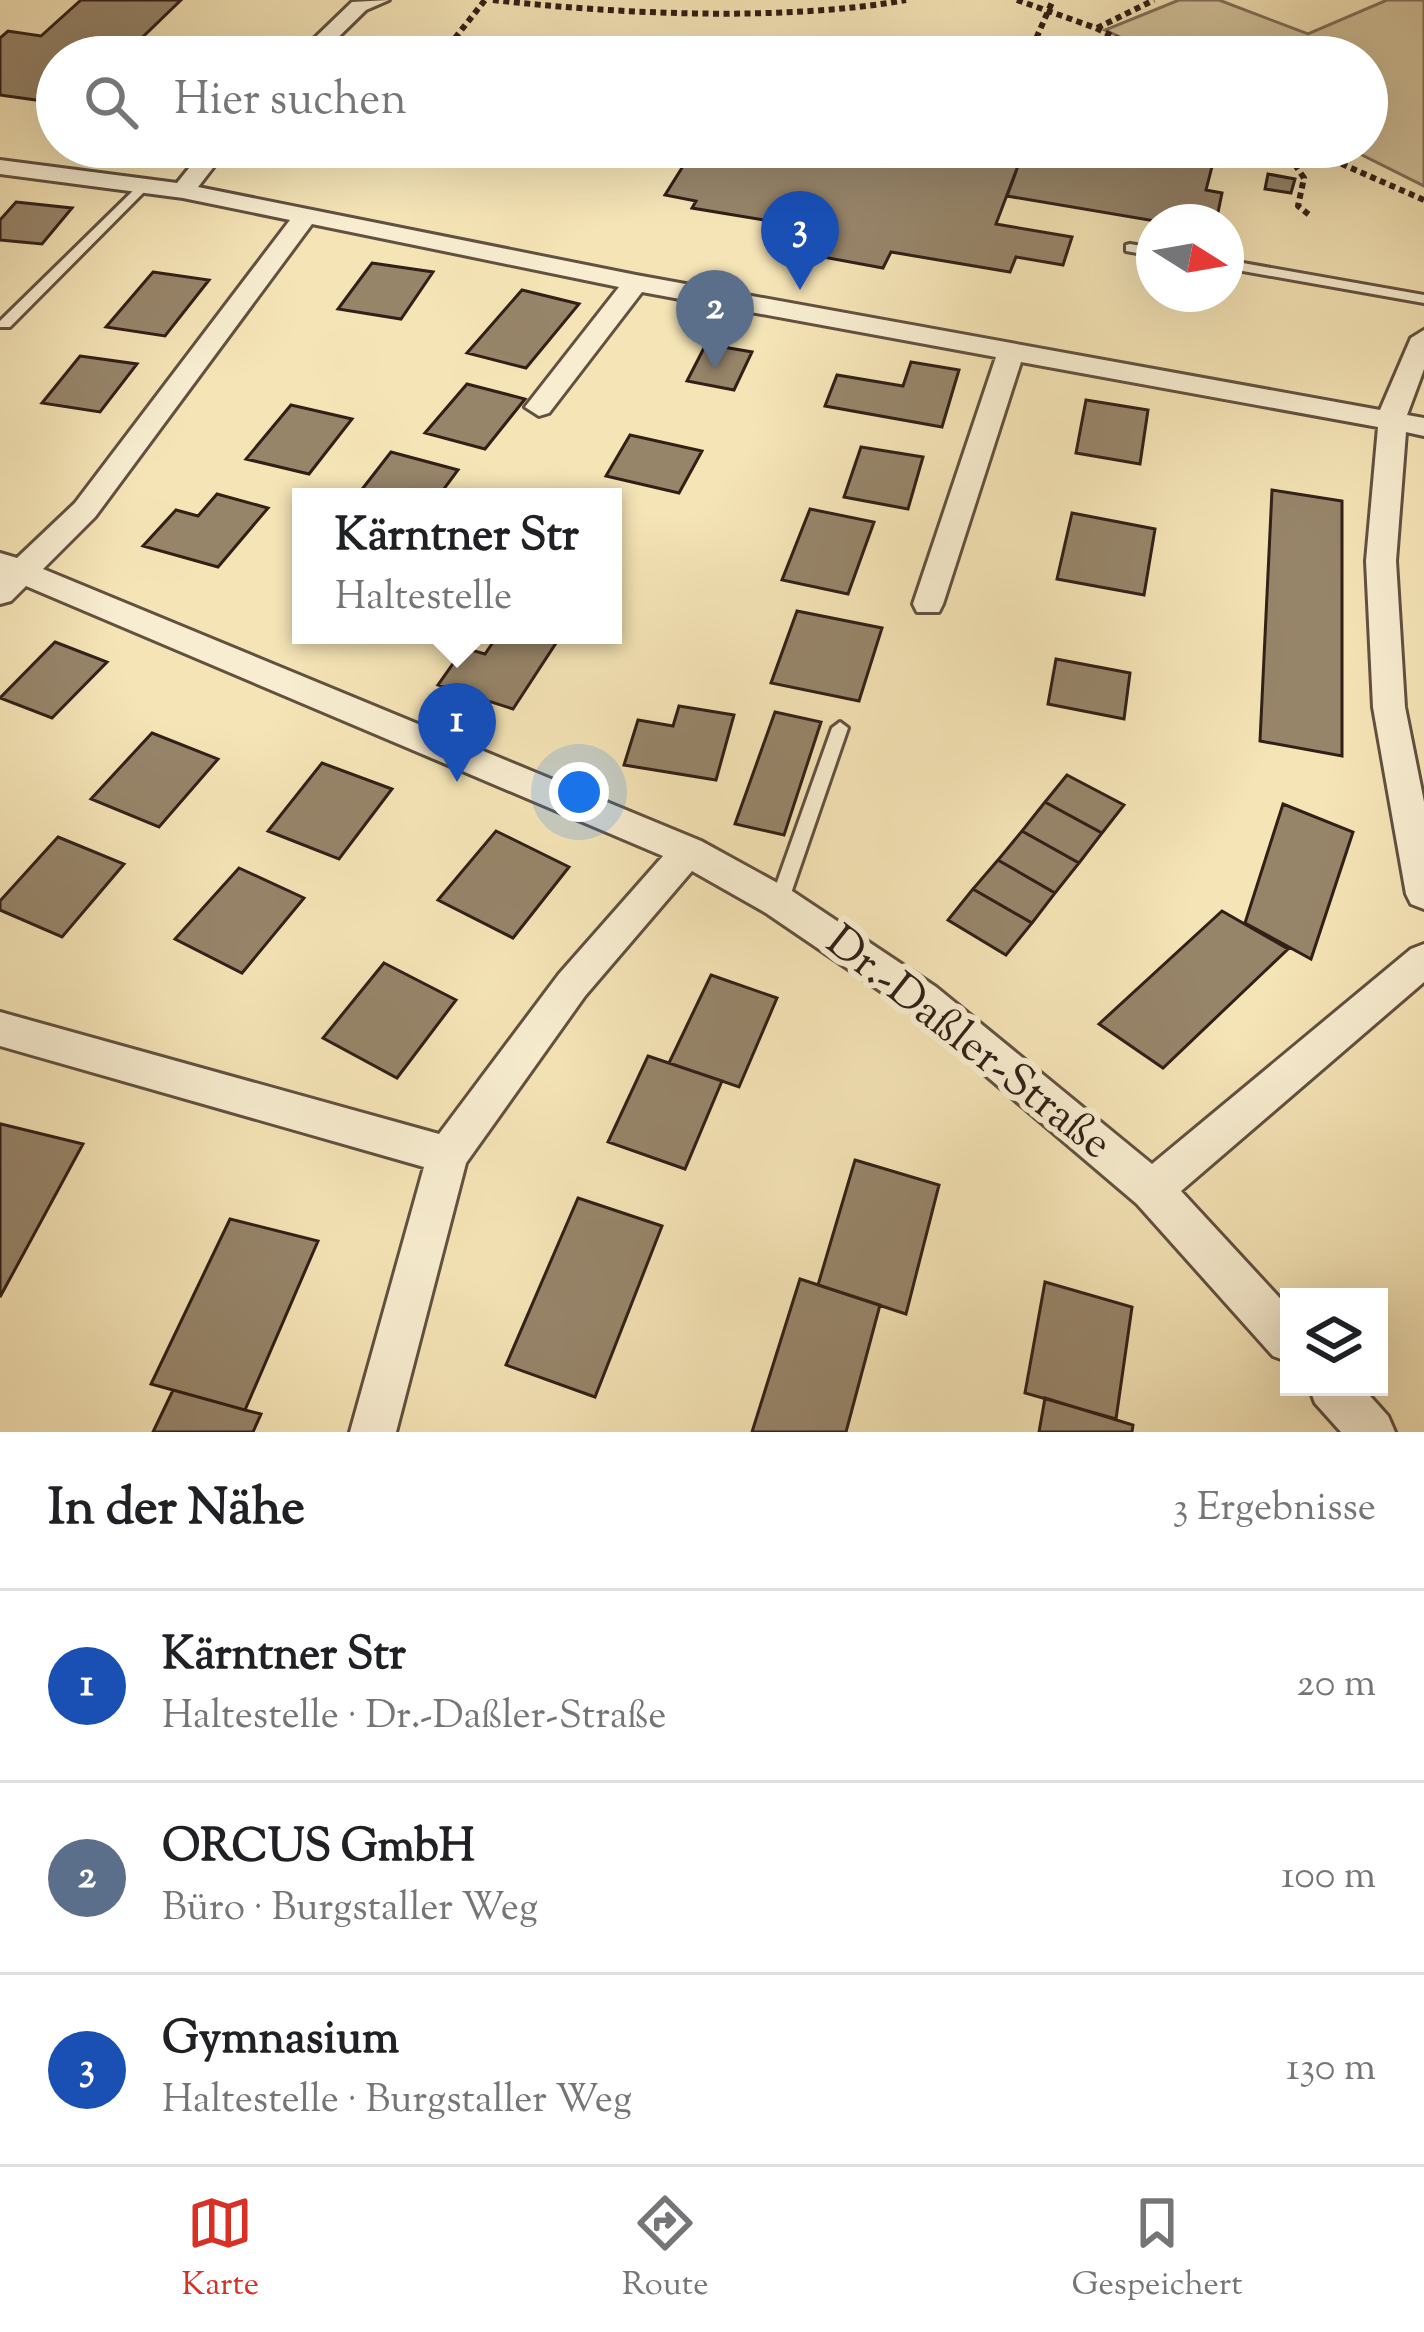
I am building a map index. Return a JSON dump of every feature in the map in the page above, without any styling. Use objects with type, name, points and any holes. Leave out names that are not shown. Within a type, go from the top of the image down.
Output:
[{"type":"street","points":[[328,36],[359,6],[379,0]]},
{"type":"street","points":[[0,167],[183,191],[636,283],[1410,426]]},
{"type":"street","points":[[183,191],[201,168]]},
{"type":"street","points":[[7,576],[85,509],[304,218]]},
{"type":"street","points":[[539,406],[636,283]]},
{"type":"street","points":[[1410,426],[1394,408],[1424,338]]},
{"type":"street","points":[[928,604],[1011,353]]},
{"type":"street","points":[[1410,426],[1381,561],[1389,706],[1424,894]]},
{"type":"street","name":"Dr.-Daßler-Straße","points":[[7,576],[688,851],[779,902],[923,999],[1152,1190],[1280,1330]]},
{"type":"street","points":[[373,1432],[448,1155],[572,985],[688,851]]},
{"type":"street","points":[[1152,1190],[1424,960]]},
{"type":"street","points":[[0,1029],[448,1155]]},
{"type":"street","points":[[1339,1396],[1372,1432]]},
{"type":"lane","points":[[5,324],[144,186]]},
{"type":"lane","points":[[1130,248],[1136,249]]},
{"type":"lane","points":[[1244,267],[1424,299]]},
{"type":"lane","points":[[779,902],[840,728]]},
{"type":"path","points":[[456,36],[489,0],[579,10],[850,11],[906,0]]},
{"type":"path","points":[[688,9],[692,0]]},
{"type":"path","points":[[1017,0],[1112,36]]},
{"type":"path","points":[[1037,36],[1053,0]]},
{"type":"path","points":[[1096,28],[1154,0]]},
{"type":"path","points":[[1297,168],[1304,178],[1298,206],[1312,217]]},
{"type":"path","points":[[1351,168],[1424,200]]},
{"type":"shaded area","points":[[1179,0],[1219,0],[1308,34],[1387,0],[1424,0],[1424,186],[1388,168],[1388,36],[1118,36],[1105,30]]},
{"type":"building","points":[[81,0],[181,0],[144,36],[41,36]]},
{"type":"building","points":[[8,31],[41,36],[36,36],[36,100],[0,95],[0,38]]},
{"type":"building","points":[[682,168],[1017,168],[996,224],[1072,237],[1063,265],[1016,257],[1010,272],[891,252],[883,268],[812,255],[825,230],[692,208],[696,201],[665,195]]},
{"type":"building","points":[[1017,168],[1212,168],[1206,190],[1222,193],[1220,204],[1136,204],[1136,218],[1007,196]]},
{"type":"building","points":[[1268,174],[1295,179],[1291,193],[1265,189]]},
{"type":"building","points":[[16,202],[72,208],[42,244],[0,240],[0,220]]},
{"type":"building","points":[[372,263],[433,272],[401,319],[338,309]]},
{"type":"building","points":[[153,272],[209,280],[165,336],[106,327]]},
{"type":"building","points":[[522,290],[579,304],[526,368],[467,353]]},
{"type":"building","points":[[706,344],[752,352],[734,390],[687,381]]},
{"type":"building","points":[[80,356],[137,364],[100,412],[42,403]]},
{"type":"building","points":[[911,362],[959,370],[942,427],[825,406],[837,375],[903,386]]},
{"type":"building","points":[[467,384],[525,399],[485,449],[425,433]]},
{"type":"building","points":[[1086,400],[1148,410],[1140,464],[1076,453]]},
{"type":"building","points":[[291,405],[352,419],[309,474],[246,459]]},
{"type":"building","points":[[630,435],[702,451],[679,493],[606,476]]},
{"type":"building","points":[[861,447],[923,457],[908,509],[844,497]]},
{"type":"building","points":[[391,452],[458,470],[445,488],[363,488]]},
{"type":"building","points":[[1272,490],[1342,501],[1342,756],[1260,741]]},
{"type":"building","points":[[217,494],[268,508],[218,567],[143,546],[176,510],[198,516]]},
{"type":"building","points":[[810,509],[874,522],[848,594],[782,580]]},
{"type":"building","points":[[1072,513],[1155,529],[1144,595],[1057,579]]},
{"type":"building","points":[[797,611],[882,628],[859,701],[771,683]]},
{"type":"building","points":[[55,642],[107,662],[52,718],[0,698]]},
{"type":"building","points":[[492,644],[555,644],[513,709],[438,685],[464,648],[485,654]]},
{"type":"building","points":[[1056,659],[1130,673],[1124,719],[1048,704]]},
{"type":"building","points":[[679,706],[734,715],[716,780],[624,765],[638,720],[673,726]]},
{"type":"building","points":[[775,712],[821,722],[784,835],[735,824]]},
{"type":"building","points":[[152,733],[218,759],[159,827],[91,799]]},
{"type":"building","points":[[322,763],[392,789],[339,859],[268,831]]},
{"type":"building","points":[[1067,775],[1124,805],[1102,833],[1045,802]]},
{"type":"building","points":[[1045,802],[1102,833],[1079,863],[1022,831]]},
{"type":"building","points":[[1283,804],[1353,832],[1311,959],[1245,923]]},
{"type":"building","points":[[496,831],[569,867],[513,938],[438,900]]},
{"type":"building","points":[[1022,831],[1079,863],[1055,893],[998,860]]},
{"type":"building","points":[[58,837],[124,864],[62,937],[0,910],[0,901]]},
{"type":"building","points":[[998,860],[1055,893],[1032,923],[973,889]]},
{"type":"building","points":[[239,868],[304,898],[242,973],[175,939]]},
{"type":"building","points":[[973,889],[1032,923],[1006,955],[948,920]]},
{"type":"building","points":[[1222,911],[1288,949],[1163,1068],[1099,1024]]},
{"type":"building","points":[[384,963],[456,1000],[397,1078],[323,1038]]},
{"type":"building","points":[[711,975],[777,998],[739,1087],[669,1063]]},
{"type":"building","points":[[648,1056],[722,1081],[685,1169],[608,1142]]},
{"type":"building","points":[[0,1126],[83,1144],[0,1297]]},
{"type":"building","points":[[855,1160],[939,1185],[906,1314],[818,1285]]},
{"type":"building","points":[[578,1198],[662,1226],[595,1397],[506,1365]]},
{"type":"building","points":[[230,1219],[318,1241],[245,1410],[151,1384]]},
{"type":"building","points":[[800,1279],[880,1305],[846,1432],[752,1432]]},
{"type":"building","points":[[1045,1282],[1132,1307],[1116,1419],[1025,1393]]},
{"type":"building","points":[[173,1390],[261,1414],[253,1432],[153,1432]]},
{"type":"building","points":[[1045,1398],[1133,1425],[1132,1432],[1039,1432]]},
{"type":"place","name":"Gymnasium","points":[[800,290]]},
{"type":"place","name":"ORCUS GmbH","points":[[715,369]]},
{"type":"place","name":"Kärntner Str","points":[[457,782]]}]
